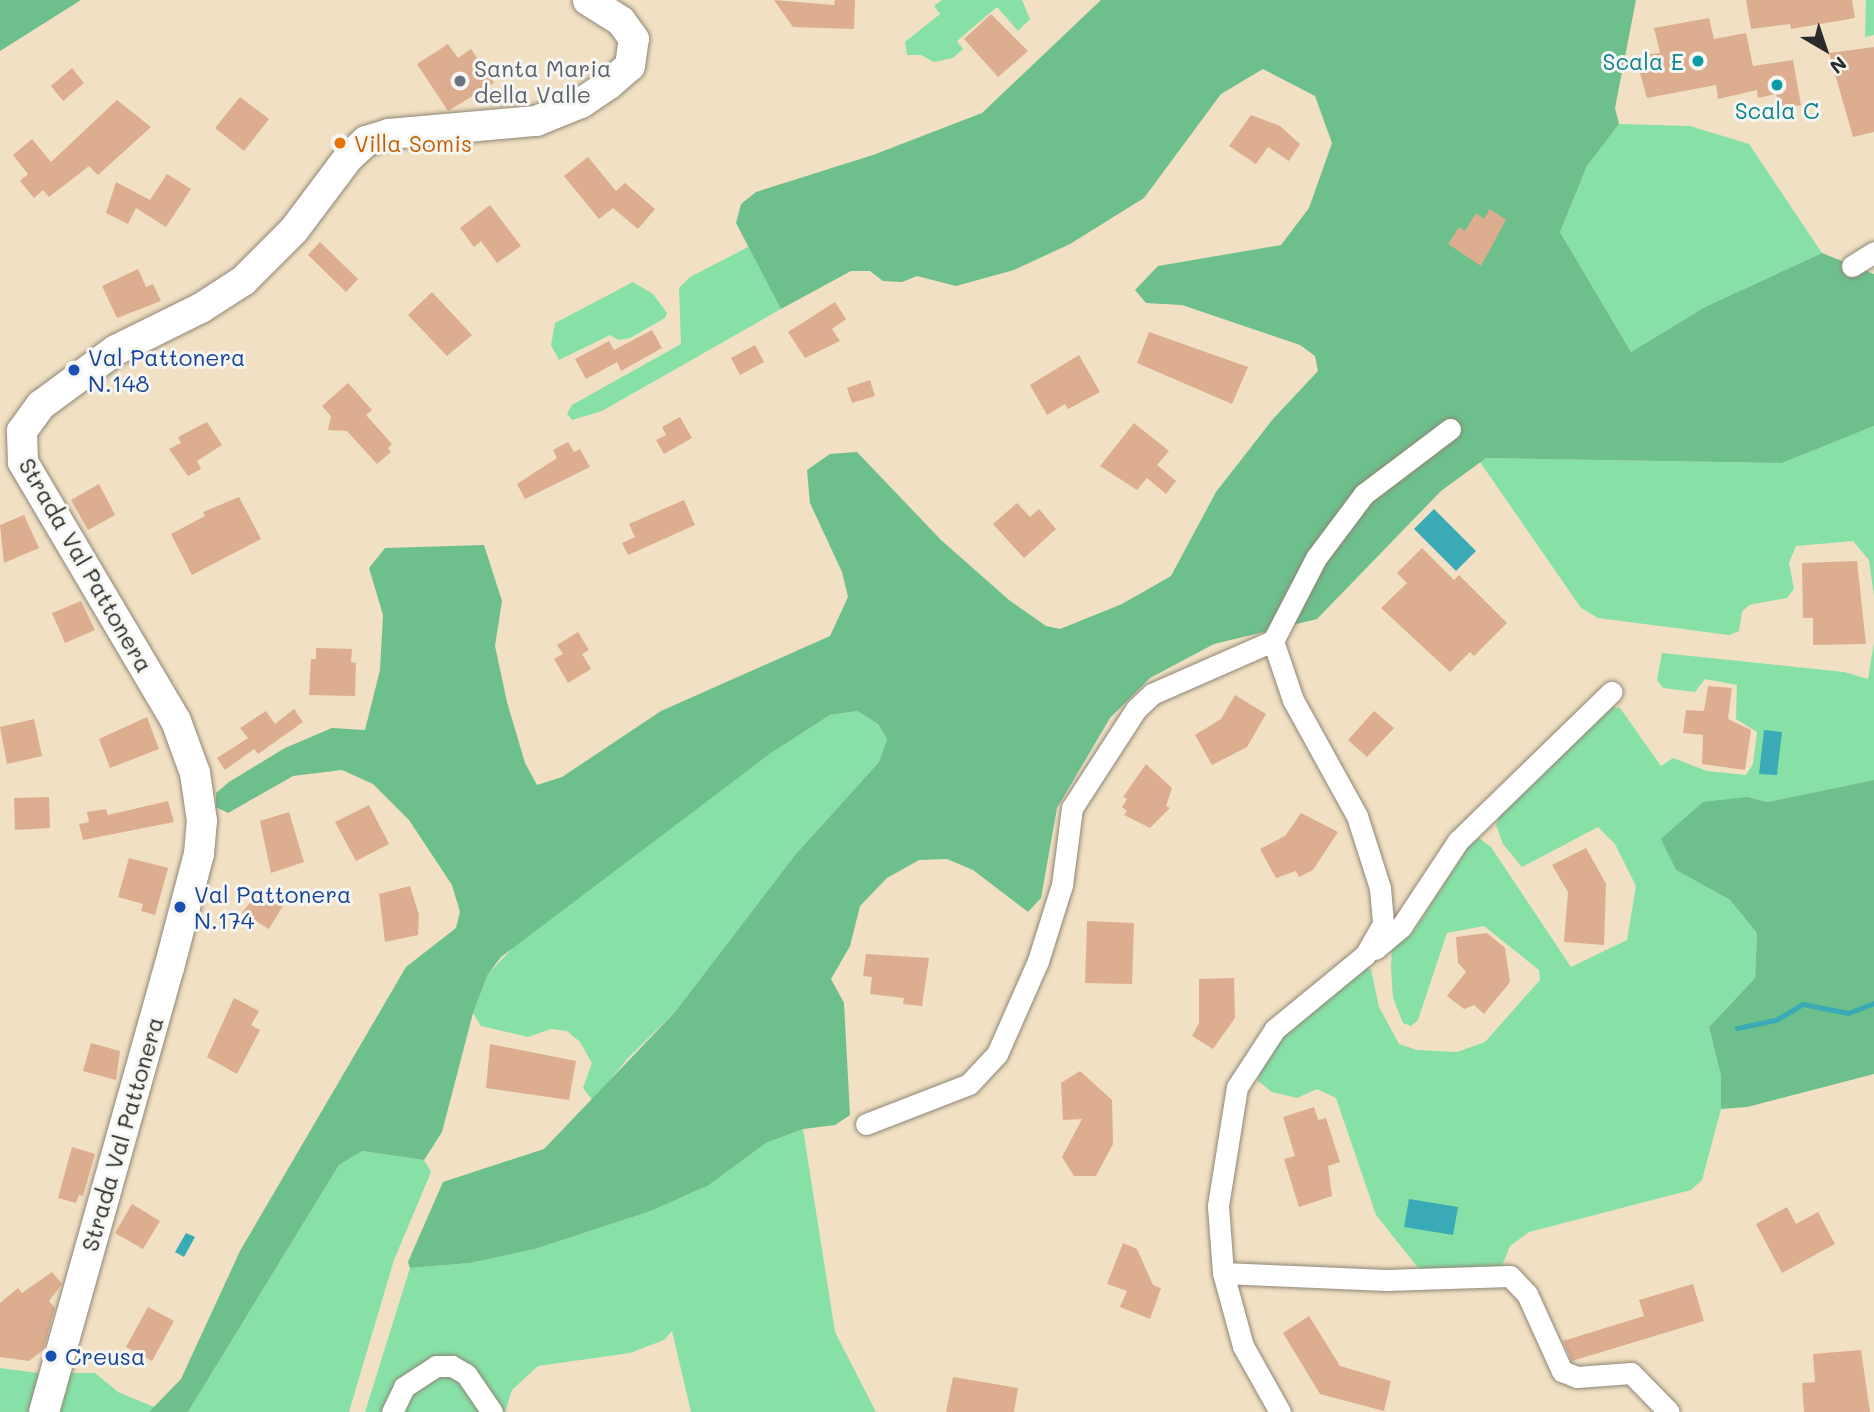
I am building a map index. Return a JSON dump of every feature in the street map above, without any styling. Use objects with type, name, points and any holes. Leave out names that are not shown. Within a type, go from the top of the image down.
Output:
[{"type":"street","name":"Strada Val Pattonera","points":[[44,1412],[169,968],[198,854],[202,821],[195,773],[172,713],[23,462],[22,431],[41,405],[116,350],[201,308],[243,281],[294,230],[348,158],[366,141],[389,134],[536,121],[581,103],[608,85],[630,66],[634,39],[621,21],[588,0]]},
{"type":"street","points":[[1852,266],[1874,252]]},
{"type":"street","points":[[866,1124],[969,1084],[997,1054],[1038,961],[1062,885],[1066,831],[1072,808],[1136,709],[1163,688],[1273,641],[1316,558],[1364,494],[1450,429]]},
{"type":"street","points":[[1273,641],[1293,700],[1336,771],[1374,865],[1383,923],[1365,955]]},
{"type":"street","points":[[1280,1412],[1243,1346],[1223,1273],[1219,1206],[1237,1087],[1275,1029],[1401,927],[1458,841],[1611,692]]},
{"type":"street","points":[[1223,1273],[1386,1280],[1510,1276],[1527,1294],[1562,1371],[1577,1377],[1631,1373],[1669,1412]]},
{"type":"street","points":[[391,1412],[404,1387],[436,1366],[452,1366],[466,1374],[492,1412]]},
{"type":"green space","points":[[0,0],[81,0],[0,51]]},
{"type":"green space","points":[[942,0],[1022,0],[1030,19],[1018,31],[997,7],[957,41],[963,49],[953,58],[934,62],[921,55],[907,55],[905,42],[940,14],[934,6]]},
{"type":"green space","points":[[1101,0],[1636,0],[1615,108],[1619,124],[1587,166],[1560,232],[1631,352],[1705,307],[1822,253],[1874,274],[1874,426],[1782,463],[1486,458],[1441,491],[1317,619],[1214,644],[1150,678],[1110,718],[1057,808],[1041,898],[1028,912],[973,870],[947,859],[919,860],[887,878],[860,906],[850,946],[831,979],[844,1003],[850,1115],[835,1125],[803,1129],[766,1143],[709,1185],[651,1211],[535,1249],[470,1263],[410,1268],[408,1262],[443,1182],[544,1149],[675,1012],[795,855],[879,762],[887,739],[878,724],[857,711],[830,715],[771,753],[501,957],[488,974],[473,1013],[442,1132],[424,1160],[362,1151],[339,1165],[188,1412],[149,1412],[181,1379],[240,1251],[406,967],[456,928],[460,912],[452,885],[409,820],[373,784],[342,770],[293,776],[228,813],[216,807],[216,793],[229,782],[285,748],[332,728],[365,730],[380,670],[383,615],[369,568],[385,548],[484,545],[502,601],[495,646],[507,702],[525,763],[537,785],[562,777],[661,711],[830,636],[848,597],[842,572],[810,503],[807,470],[830,454],[857,452],[941,540],[1009,600],[1046,626],[1060,629],[1122,604],[1171,576],[1216,492],[1273,419],[1318,371],[1315,356],[1300,345],[1182,305],[1146,303],[1135,290],[1158,266],[1281,245],[1309,208],[1332,143],[1315,96],[1263,69],[1221,94],[1144,198],[1070,244],[1014,270],[956,286],[917,276],[902,282],[883,281],[870,271],[851,271],[781,309],[736,223],[741,204],[756,192],[873,155],[982,113]]},
{"type":"green space","points":[[1866,0],[1874,0],[1874,35],[1865,37]]},
{"type":"green space","points":[[1619,124],[1690,126],[1749,144],[1822,253],[1705,307],[1631,352],[1560,232],[1587,166]]},
{"type":"green space","points":[[750,246],[781,309],[602,411],[572,420],[567,414],[572,405],[681,344],[679,288],[690,277]]},
{"type":"green space","points":[[633,282],[653,294],[667,313],[665,318],[630,338],[619,340],[610,335],[559,360],[551,345],[555,323]]},
{"type":"green space","points":[[1874,426],[1874,597],[1869,560],[1853,541],[1796,546],[1789,563],[1794,589],[1787,598],[1749,605],[1742,612],[1739,631],[1729,635],[1598,618],[1581,608],[1480,462],[1486,458],[1782,463]]},
{"type":"green space","points":[[1874,642],[1874,780],[1767,802],[1748,797],[1676,870],[1730,900],[1757,933],[1755,978],[1709,1027],[1721,1076],[1721,1109],[1702,1180],[1691,1190],[1529,1232],[1510,1246],[1502,1266],[1419,1269],[1376,1215],[1336,1098],[1317,1089],[1297,1098],[1272,1092],[1258,1081],[1262,1064],[1290,1027],[1363,969],[1371,969],[1379,1007],[1399,1044],[1417,1050],[1457,1052],[1485,1042],[1540,980],[1539,970],[1484,926],[1447,933],[1418,1020],[1411,1026],[1403,1023],[1393,998],[1391,969],[1392,945],[1412,934],[1469,846],[1479,838],[1491,847],[1571,967],[1627,940],[1636,886],[1615,844],[1598,827],[1522,867],[1503,844],[1496,825],[1500,814],[1610,707],[1620,708],[1661,766],[1673,758],[1707,771],[1746,775],[1753,764],[1757,732],[1736,719],[1737,685],[1705,679],[1695,692],[1663,688],[1657,680],[1662,653],[1844,672],[1868,679]]},
{"type":"green space","points":[[857,711],[878,724],[887,739],[879,762],[795,855],[675,1012],[628,1058],[593,1101],[583,1088],[592,1063],[580,1042],[567,1031],[551,1029],[528,1037],[481,1026],[473,1013],[488,974],[520,940],[771,753],[830,715]]},
{"type":"green space","points":[[1874,780],[1874,1074],[1747,1107],[1721,1109],[1721,1076],[1709,1027],[1755,978],[1757,933],[1730,900],[1676,870],[1661,839],[1703,802],[1748,797],[1767,802]]},
{"type":"green space","points":[[803,1129],[835,1332],[876,1412],[691,1412],[672,1331],[664,1340],[630,1353],[538,1366],[512,1390],[505,1412],[365,1412],[410,1268],[470,1263],[535,1249],[651,1211],[709,1185],[766,1143]]},
{"type":"green space","points":[[362,1151],[424,1160],[431,1172],[394,1260],[349,1412],[188,1412],[339,1165]]},
{"type":"green space","points":[[0,1368],[46,1374],[36,1412],[0,1412]]},
{"type":"green space","points":[[64,1373],[95,1373],[118,1392],[154,1407],[149,1412],[55,1412]]},
{"type":"water","points":[[1434,509],[1476,551],[1456,571],[1414,529]]},
{"type":"water","points":[[1764,730],[1782,732],[1777,775],[1759,774]]},
{"type":"water","points":[[1409,1199],[1458,1207],[1453,1235],[1404,1227]]},
{"type":"water","points":[[186,1233],[195,1237],[184,1257],[175,1252]]},
{"type":"building","points":[[774,0],[834,5],[835,0],[855,0],[854,29],[793,27]]},
{"type":"building","points":[[1746,0],[1852,0],[1855,18],[1791,29],[1790,24],[1751,29]]},
{"type":"building","points":[[991,14],[1028,51],[998,77],[964,39]]},
{"type":"building","name":"Scala E","points":[[1709,18],[1714,39],[1746,33],[1753,66],[1793,60],[1801,105],[1780,109],[1776,94],[1758,98],[1757,90],[1718,99],[1716,85],[1647,98],[1639,70],[1648,69],[1643,55],[1660,53],[1654,28]]},
{"type":"building","name":"Santa Maria della Valle","points":[[448,44],[458,58],[471,49],[494,83],[448,111],[417,64]]},
{"type":"building","points":[[1874,47],[1874,132],[1853,137],[1829,53]]},
{"type":"building","points":[[72,68],[84,83],[63,101],[51,86]]},
{"type":"building","points":[[240,97],[269,119],[244,151],[215,128]]},
{"type":"building","points":[[117,100],[151,127],[98,175],[89,166],[49,197],[43,190],[34,198],[20,181],[28,174],[13,155],[32,139],[51,162]]},
{"type":"building","points":[[1251,115],[1280,126],[1300,144],[1289,161],[1268,147],[1256,164],[1229,146]]},
{"type":"building","points":[[588,157],[616,191],[625,183],[655,209],[638,229],[613,208],[599,219],[564,176]]},
{"type":"building","points":[[167,174],[191,189],[166,227],[136,208],[128,224],[106,213],[116,182],[150,200]]},
{"type":"building","points":[[490,205],[521,246],[497,263],[481,241],[474,247],[460,228]]},
{"type":"building","points":[[1490,209],[1506,220],[1481,266],[1448,244],[1459,227],[1465,231],[1476,213],[1484,219]]},
{"type":"building","points":[[320,242],[358,279],[346,292],[308,255]]},
{"type":"building","points":[[138,269],[146,287],[153,284],[161,301],[117,318],[102,286]]},
{"type":"building","points":[[432,292],[472,335],[447,356],[408,315]]},
{"type":"building","points":[[835,302],[846,319],[832,329],[840,341],[805,358],[788,332]]},
{"type":"building","points":[[652,330],[662,348],[621,371],[617,362],[586,379],[575,359],[609,341],[614,350]]},
{"type":"building","points":[[1149,332],[1248,367],[1232,404],[1137,363]]},
{"type":"building","points":[[755,345],[764,362],[740,375],[731,358]]},
{"type":"building","points":[[1079,355],[1100,392],[1068,409],[1065,404],[1047,415],[1030,385]]},
{"type":"building","points":[[870,380],[875,396],[852,403],[847,388]]},
{"type":"building","points":[[348,383],[372,410],[366,415],[392,444],[388,448],[391,452],[377,464],[347,431],[328,430],[331,416],[322,406]]},
{"type":"building","points":[[680,417],[692,438],[664,454],[656,440],[666,435],[662,427]]},
{"type":"building","points":[[207,422],[222,445],[197,461],[201,469],[188,476],[169,449],[181,443],[178,437]]},
{"type":"building","points":[[1134,423],[1169,451],[1157,465],[1176,481],[1166,494],[1147,478],[1137,490],[1100,466]]},
{"type":"building","points":[[568,442],[574,452],[580,449],[590,467],[525,499],[517,484],[557,458],[553,450]]},
{"type":"building","points":[[99,484],[115,515],[88,530],[71,500]]},
{"type":"building","points":[[239,497],[261,539],[192,575],[171,534],[205,516],[203,512]]},
{"type":"building","points":[[684,500],[695,525],[628,555],[622,543],[635,537],[629,524]]},
{"type":"building","points":[[1017,503],[1030,517],[1039,509],[1056,529],[1024,558],[993,524]]},
{"type":"building","points":[[24,515],[39,548],[4,563],[0,525]]},
{"type":"building","points":[[1422,548],[1454,580],[1459,575],[1507,623],[1474,656],[1470,652],[1450,672],[1381,608],[1407,583],[1397,573]]},
{"type":"building","points":[[1857,561],[1866,644],[1813,645],[1813,618],[1803,618],[1802,563]]},
{"type":"building","points":[[81,601],[95,630],[65,643],[52,613]]},
{"type":"building","points":[[578,632],[589,650],[582,654],[591,669],[568,683],[554,659],[563,654],[557,645]]},
{"type":"building","points":[[316,648],[352,649],[351,662],[356,663],[355,696],[309,695],[311,659],[316,659]]},
{"type":"building","points":[[1708,686],[1732,688],[1728,719],[1751,730],[1745,770],[1702,764],[1703,735],[1683,733],[1686,710],[1704,711]]},
{"type":"building","points":[[1235,695],[1266,714],[1247,747],[1212,765],[1195,735],[1221,719]]},
{"type":"building","points":[[294,709],[303,722],[258,754],[254,749],[225,770],[217,758],[248,738],[240,728],[266,711],[275,724]]},
{"type":"building","points":[[1374,711],[1394,728],[1367,757],[1348,740]]},
{"type":"building","points":[[147,717],[159,749],[110,768],[99,739]]},
{"type":"building","points":[[34,719],[42,756],[7,764],[0,727]]},
{"type":"building","points":[[1146,764],[1172,788],[1166,806],[1170,808],[1150,828],[1124,815],[1127,811],[1122,807],[1127,799],[1123,797]]},
{"type":"building","points":[[49,797],[50,828],[15,830],[14,798]]},
{"type":"building","points":[[168,801],[174,822],[83,840],[79,824],[89,822],[87,812],[106,809],[108,815]]},
{"type":"building","points":[[369,805],[389,844],[356,861],[335,822]]},
{"type":"building","points":[[289,812],[304,862],[271,873],[260,821]]},
{"type":"building","points":[[1301,813],[1338,832],[1313,870],[1299,877],[1296,871],[1276,878],[1260,849],[1285,836]]},
{"type":"building","points":[[1586,848],[1606,884],[1604,945],[1564,942],[1568,892],[1552,865]]},
{"type":"building","points":[[129,858],[168,868],[155,915],[141,911],[143,904],[118,897]]},
{"type":"building","points":[[410,886],[419,915],[418,935],[385,942],[379,894]]},
{"type":"building","points":[[260,890],[284,904],[269,929],[242,913]]},
{"type":"building","points":[[1087,921],[1134,923],[1132,984],[1085,983]]},
{"type":"building","points":[[1487,933],[1505,948],[1510,982],[1484,1014],[1474,1005],[1464,1009],[1447,996],[1466,972],[1458,963],[1456,937]]},
{"type":"building","points":[[866,954],[929,958],[922,1006],[903,1004],[904,998],[870,994],[872,977],[863,976]]},
{"type":"building","points":[[1234,978],[1235,1018],[1213,1049],[1192,1036],[1199,1023],[1199,979]]},
{"type":"building","points":[[234,998],[259,1011],[251,1025],[260,1030],[237,1074],[207,1057]]},
{"type":"building","points":[[91,1043],[120,1051],[116,1080],[83,1071]]},
{"type":"building","points":[[490,1044],[576,1061],[569,1100],[486,1088]]},
{"type":"building","points":[[1080,1071],[1112,1100],[1113,1144],[1096,1176],[1074,1176],[1062,1157],[1082,1119],[1063,1120],[1061,1083]]},
{"type":"building","points":[[1314,1107],[1318,1120],[1326,1118],[1340,1162],[1328,1166],[1332,1196],[1299,1207],[1284,1159],[1295,1156],[1283,1117]]},
{"type":"building","points":[[72,1147],[95,1154],[83,1196],[79,1195],[76,1203],[58,1198]]},
{"type":"building","points":[[132,1204],[160,1221],[143,1249],[115,1233]]},
{"type":"building","points":[[1787,1207],[1796,1224],[1818,1212],[1835,1244],[1782,1273],[1756,1224]]},
{"type":"building","points":[[1123,1243],[1137,1249],[1153,1285],[1161,1288],[1150,1319],[1120,1307],[1127,1291],[1107,1284]]},
{"type":"building","points":[[52,1272],[62,1284],[49,1301],[55,1308],[43,1350],[29,1361],[0,1357],[0,1303],[18,1288],[22,1293]]},
{"type":"building","points":[[1693,1284],[1704,1321],[1572,1361],[1563,1341],[1644,1316],[1639,1300]]},
{"type":"building","points":[[148,1307],[174,1321],[152,1361],[126,1347]]},
{"type":"building","points":[[1309,1316],[1340,1366],[1391,1381],[1384,1411],[1320,1394],[1283,1333]]},
{"type":"building","points":[[1861,1350],[1870,1412],[1804,1412],[1802,1383],[1815,1382],[1813,1354]]},
{"type":"building","points":[[953,1377],[1018,1388],[1014,1412],[946,1412]]},
{"type":"waterway","points":[[1737,1028],[1776,1020],[1803,1004],[1848,1013],[1874,1003]]},
{"type":"place","name":"Scala E","points":[[1698,61]]},
{"type":"place","name":"Santa Maria della Valle","points":[[460,81]]},
{"type":"place","name":"Scala C","points":[[1777,85]]},
{"type":"place","name":"Villa Somis","points":[[340,143]]},
{"type":"place","name":"Val Pattonera N.148","points":[[74,370]]},
{"type":"place","name":"Val Pattonera N.174","points":[[180,907]]},
{"type":"place","name":"Creusa","points":[[51,1356]]}]
